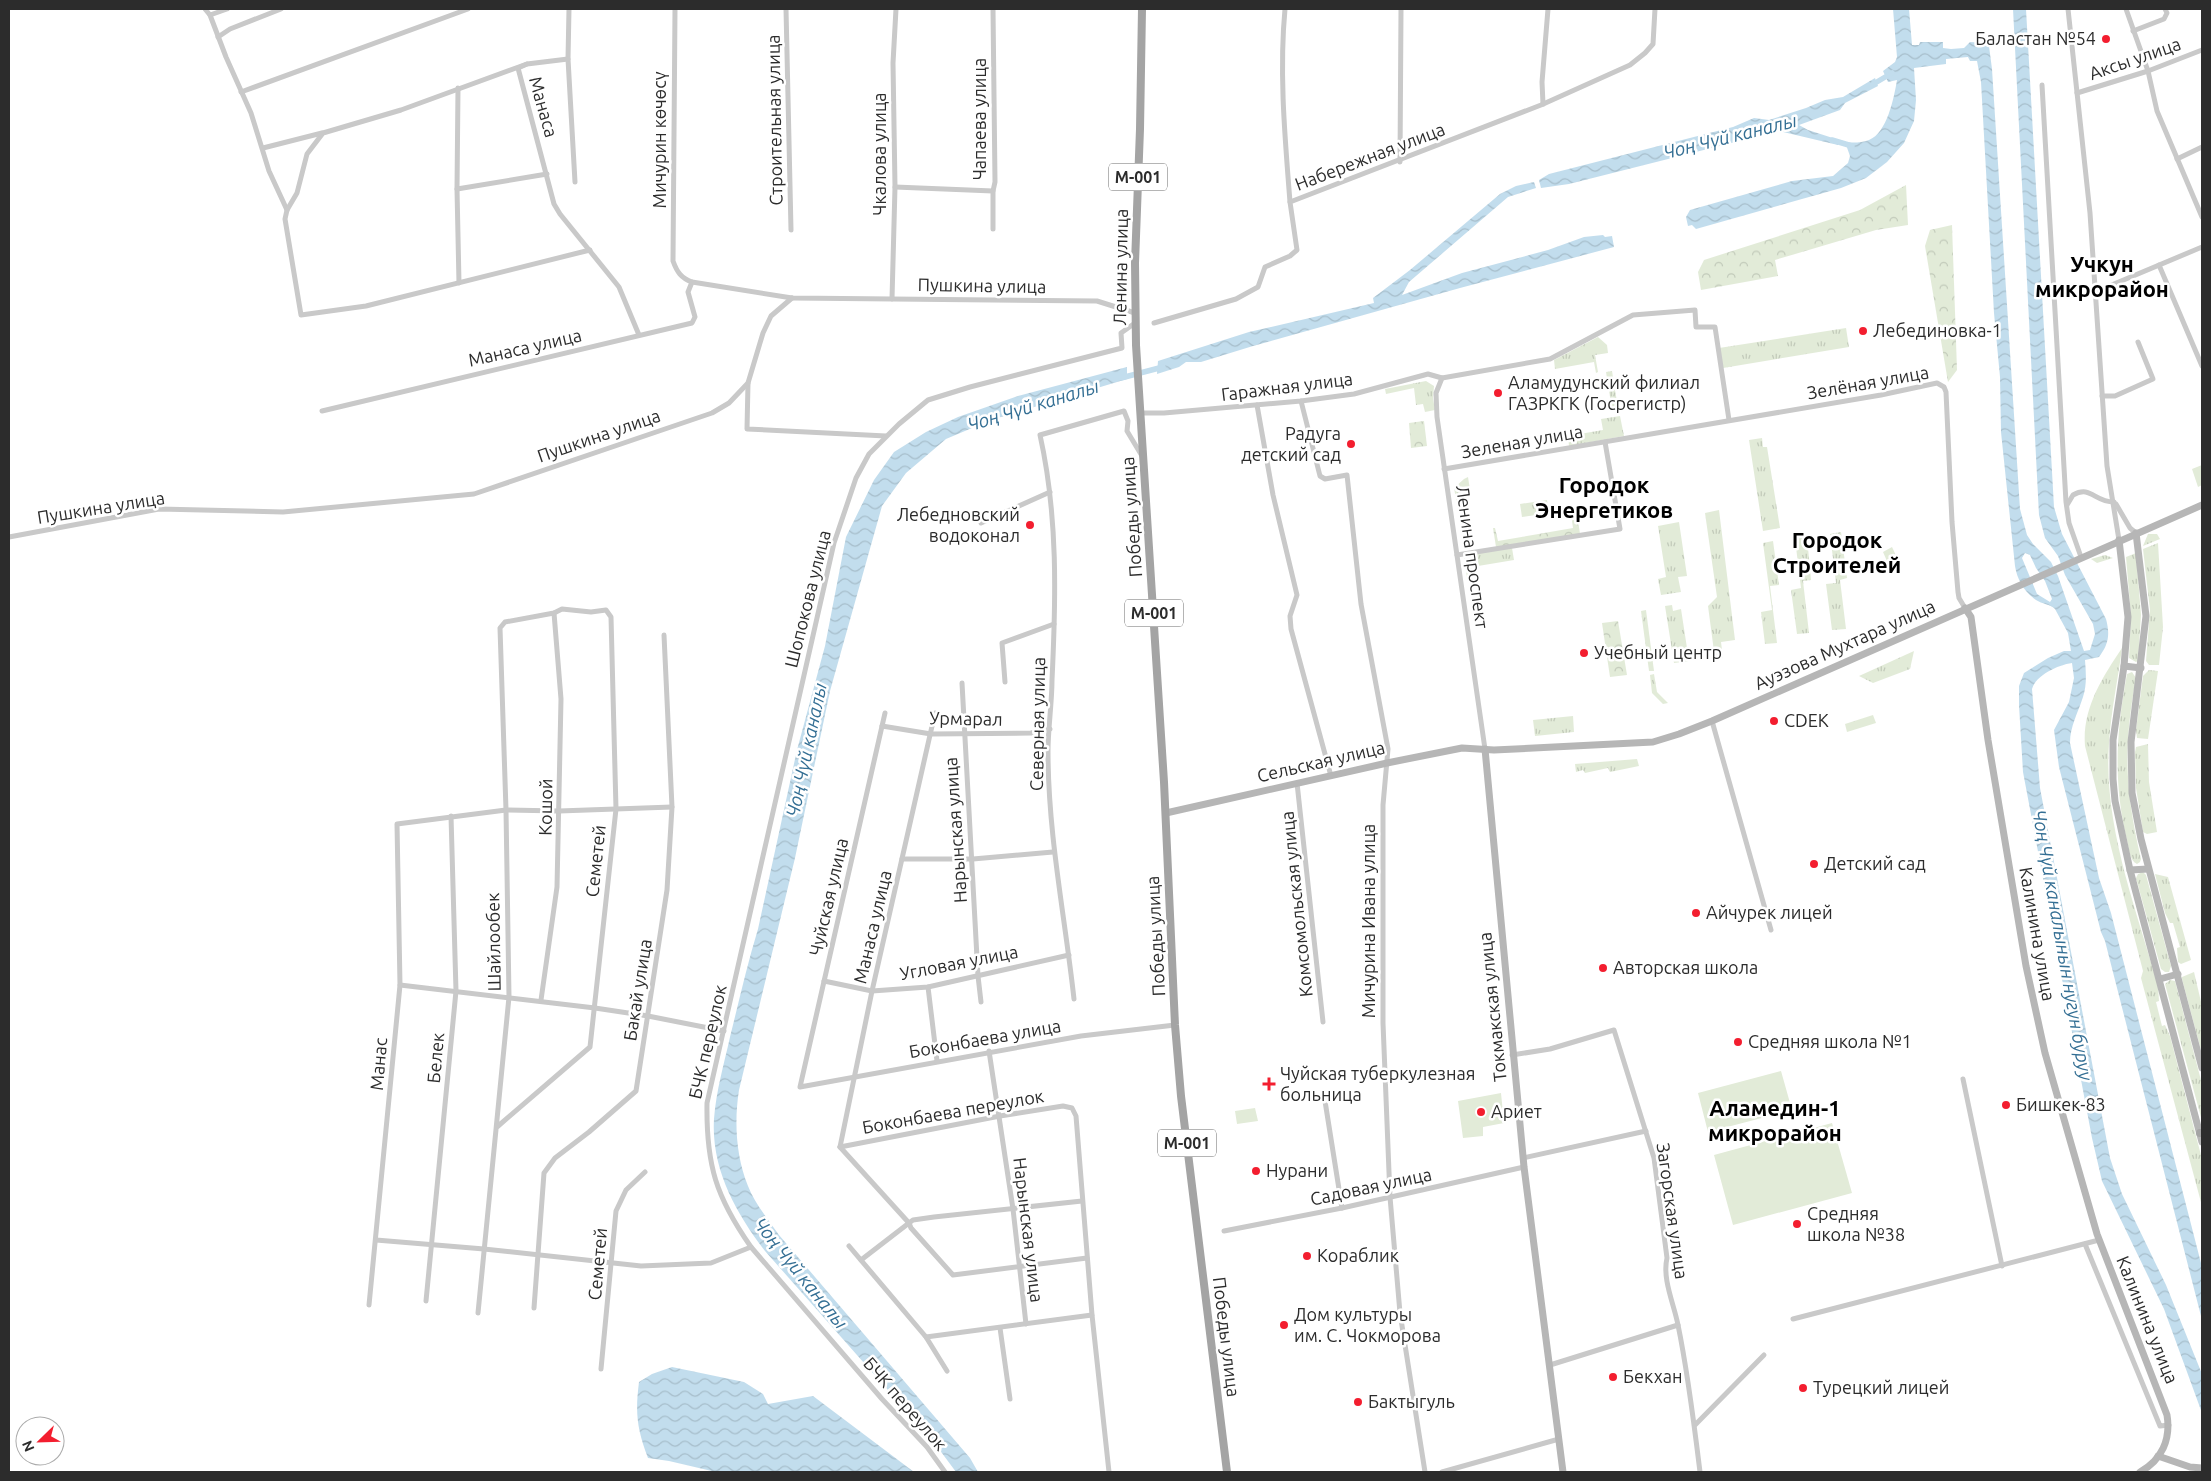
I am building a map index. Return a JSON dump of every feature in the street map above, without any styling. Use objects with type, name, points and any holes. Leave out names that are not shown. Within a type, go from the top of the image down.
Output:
[{"type":"main road","name":"Ленина улица","points":[[1139,397],[1135,313],[1142,9]]},
{"type":"main road","name":"Победы улица","points":[[1139,397],[1166,813],[1175,1025],[1181,1096],[1227,1472]]},
{"type":"main road","name":"Ауэзова Мухтара улица","points":[[1484,749],[1653,742],[1679,734],[2202,505]]},
{"type":"main road","points":[[2136,533],[2146,616],[2131,742],[2131,776],[2135,812],[2148,869],[2202,1068]]},
{"type":"main road","points":[[2119,540],[2127,608],[2124,666],[2113,740],[2113,779],[2118,820],[2202,1142]]},
{"type":"main road","name":"Калинина улица","points":[[1965,608],[1971,617],[1988,740],[2026,966],[2045,1054],[2099,1240],[2165,1405],[2169,1426],[2166,1442],[2158,1456]]},
{"type":"main road","points":[[2124,666],[2141,668]]},
{"type":"main road","name":"Сельская улица","points":[[1166,813],[1387,763],[1462,748],[1484,749]]},
{"type":"main road","name":"Токмакская улица","points":[[1484,749],[1524,1168],[1559,1439]]},
{"type":"main road","points":[[2130,870],[2148,869]]},
{"type":"main road","points":[[2160,979],[2178,974]]},
{"type":"main road","points":[[1559,1439],[1563,1472]]},
{"type":"main road","points":[[2140,1472],[2158,1456],[2190,1467],[2202,1468]]},
{"type":"street","points":[[205,9],[210,15],[240,92],[251,113],[275,188],[287,210]]},
{"type":"street","points":[[210,15],[227,9]]},
{"type":"street","points":[[218,38],[230,29],[281,9]]},
{"type":"street","points":[[240,92],[468,9]]},
{"type":"street","points":[[568,9],[568,58],[575,182]]},
{"type":"street","name":"Мичурин көчөсү","points":[[675,9],[673,262],[677,271],[684,279],[692,282]]},
{"type":"street","name":"Строительная улица","points":[[786,9],[791,230]]},
{"type":"street","name":"Чкалова улица","points":[[892,299],[895,187],[893,63],[896,9]]},
{"type":"street","name":"Чапаева улица","points":[[895,187],[993,191],[995,182],[993,9]]},
{"type":"street","points":[[1285,9],[1283,29],[1284,133],[1290,202]]},
{"type":"street","points":[[1400,162],[1401,9]]},
{"type":"street","points":[[1543,104],[1542,82],[1548,9]]},
{"type":"street","name":"Набережная улица","points":[[1154,323],[1236,299],[1258,287],[1265,268],[1290,256],[1297,250],[1290,202],[1400,162],[1543,104],[1630,65],[1653,44],[1655,9]]},
{"type":"street","points":[[2068,9],[2090,213],[2107,466],[2119,540]]},
{"type":"street","points":[[2126,9],[2148,71],[2157,111],[2202,217]]},
{"type":"street","points":[[2134,30],[2164,19],[2167,13],[2165,9]]},
{"type":"street","name":"Аксы улица","points":[[2078,93],[2148,71],[2202,50]]},
{"type":"street","name":"Манаса","points":[[263,148],[401,110],[527,64],[568,58]]},
{"type":"street","name":"Манаса","points":[[518,68],[557,209],[619,287],[639,335]]},
{"type":"street","points":[[2042,85],[2067,506],[2069,523],[2080,557]]},
{"type":"street","points":[[458,88],[457,189],[459,283]]},
{"type":"street","points":[[323,133],[307,154],[297,194],[287,210],[285,219],[301,315],[366,306],[590,250]]},
{"type":"street","points":[[2177,159],[2202,147]]},
{"type":"street","points":[[457,189],[547,174]]},
{"type":"street","points":[[993,191],[993,229]]},
{"type":"street","points":[[2095,292],[2202,246]]},
{"type":"street","points":[[2159,265],[2202,366]]},
{"type":"street","points":[[692,282],[792,298]]},
{"type":"street","name":"Манаса улица","points":[[322,411],[692,323],[695,317],[688,292],[692,282]]},
{"type":"street","name":"Пушкина улица","points":[[9,537],[159,509],[283,512],[474,494],[712,413],[729,403],[748,383],[763,333],[771,316],[792,298],[1097,301],[1135,313]]},
{"type":"street","points":[[1442,378],[1550,360],[1633,315],[1695,310],[1696,327],[1715,328],[1729,420]]},
{"type":"street","name":"Шопокова улица","points":[[780,779],[834,543],[856,478],[869,454],[886,436],[928,400],[970,386],[1122,348],[1122,333],[1135,323]]},
{"type":"street","points":[[2102,396],[2115,396],[2153,379],[2138,342]]},
{"type":"street","name":"Гаражная улица","points":[[1140,413],[1164,413],[1301,401],[1354,394],[1428,374],[1442,378]]},
{"type":"street","name":"Ленина проспект","points":[[1442,378],[1437,387],[1435,398],[1484,749]]},
{"type":"street","points":[[748,383],[747,429],[886,436]]},
{"type":"street","name":"Зелёная улица","points":[[1606,442],[1937,384],[1944,387],[1946,392],[1952,522],[1958,592],[1965,608]]},
{"type":"street","name":"Мичурина Ивана улица","points":[[1301,401],[1320,476],[1325,479],[1347,475],[1360,597],[1387,744],[1383,805],[1383,1023],[1390,1197],[1400,1313],[1425,1472]]},
{"type":"street","points":[[1257,405],[1273,496],[1297,595],[1290,616],[1290,629],[1331,776]]},
{"type":"street","name":"Северная улица","points":[[1074,999],[1053,852],[1048,750],[1055,561],[1048,472],[1040,435],[1124,411],[1128,421],[1127,431],[1143,458]]},
{"type":"street","points":[[1457,555],[1620,529],[1606,442]]},
{"type":"street","name":"Зеленая улица","points":[[1444,469],[1606,442]]},
{"type":"street","points":[[2067,506],[2073,495],[2082,491],[2092,494],[2105,502],[2114,502]]},
{"type":"street","points":[[981,523],[1050,492]]},
{"type":"street","points":[[2114,502],[2130,528],[2136,533]]},
{"type":"street","name":"Семетей","points":[[497,1128],[590,1047],[595,1008],[616,809],[610,614],[606,610],[592,612],[562,609],[554,613]]},
{"type":"street","name":"Шайлообек","points":[[478,1313],[509,997],[506,810],[500,628],[505,622],[554,613]]},
{"type":"street","name":"Кошой","points":[[542,1000],[557,887],[560,811],[561,699],[554,613]]},
{"type":"street","points":[[1005,682],[1002,643],[1054,624]]},
{"type":"street","name":"Бакай улица","points":[[534,1308],[544,1173],[555,1158],[636,1092],[667,890],[672,808],[664,634]]},
{"type":"street","name":"Нарынская улица","points":[[962,684],[981,1002]]},
{"type":"street","name":"Чуйская улица","points":[[800,1087],[885,713]]},
{"type":"street","name":"Манаса улица","points":[[840,1146],[872,991],[935,713]]},
{"type":"street","points":[[1712,721],[1771,930]]},
{"type":"street","name":"Урмарал","points":[[882,726],[931,734],[1031,733],[1050,729]]},
{"type":"street","name":"БЧК переулок","points":[[780,779],[707,1103],[706,1137],[717,1188],[734,1222],[751,1248],[882,1399],[927,1447],[945,1472]]},
{"type":"street","name":"Комсомольская улица","points":[[1297,783],[1323,1022]]},
{"type":"street","points":[[451,816],[506,810],[560,811],[672,808]]},
{"type":"street","name":"Манас","points":[[369,1305],[400,985],[397,824],[451,816]]},
{"type":"street","name":"Белек","points":[[426,1302],[456,991],[451,816]]},
{"type":"street","points":[[902,859],[973,859],[1053,852]]},
{"type":"street","name":"Угловая улица","points":[[824,981],[872,991],[928,987],[1069,955]]},
{"type":"street","points":[[400,985],[542,1000],[648,1016],[724,1031]]},
{"type":"street","points":[[928,987],[937,1061]]},
{"type":"street","name":"Боконбаева улица","points":[[800,1087],[989,1051],[1081,1036],[1175,1025]]},
{"type":"street","name":"Загорская улица","points":[[1512,1055],[1550,1049],[1614,1030],[1656,1168],[1667,1258],[1664,1269],[1678,1325],[1695,1425],[1700,1472]]},
{"type":"street","name":"Нарынская улица","points":[[989,1051],[1013,1209],[1026,1324]]},
{"type":"street","points":[[1962,1079],[2002,1266]]},
{"type":"street","points":[[1325,1101],[1342,1208]]},
{"type":"street","name":"Боконбаева переулок","points":[[840,1146],[1064,1106],[1072,1108],[1076,1116],[1082,1201]]},
{"type":"street","points":[[1523,1158],[1646,1131]]},
{"type":"street","points":[[840,1146],[953,1274],[1087,1258]]},
{"type":"street","name":"Садовая улица","points":[[1224,1231],[1342,1208],[1524,1168]]},
{"type":"street","name":"Семетей","points":[[601,1369],[616,1211],[626,1190],[645,1172]]},
{"type":"street","points":[[861,1260],[910,1225],[913,1220],[1082,1201],[1109,1472]]},
{"type":"street","points":[[376,1240],[484,1248],[538,1256],[641,1266],[711,1263],[751,1248]]},
{"type":"street","points":[[1793,1320],[2099,1240]]},
{"type":"street","points":[[2085,1244],[2160,1426],[2169,1426]]},
{"type":"street","points":[[849,1246],[926,1337],[947,1371]]},
{"type":"street","points":[[926,1337],[1092,1315]]},
{"type":"street","points":[[1550,1365],[1678,1325]]},
{"type":"street","points":[[1000,1328],[1010,1399]]},
{"type":"street","points":[[1695,1425],[1764,1355]]},
{"type":"street","points":[[1442,1472],[1559,1439]]},
{"type":"green space","points":[[1906,185],[1908,225],[1876,230],[1775,260],[1778,276],[1701,290],[1698,272],[1704,260],[1860,210]]},
{"type":"green space","points":[[1952,225],[1957,370],[1948,382],[1925,246],[1930,230]]},
{"type":"green space","points":[[1846,328],[1849,347],[1723,368],[1719,348]]},
{"type":"green space","points":[[1598,337],[1607,345],[1608,353],[1595,355],[1598,372],[1596,373],[1594,362],[1555,369],[1554,360]]},
{"type":"green space","points":[[1612,371],[1618,408],[1612,409],[1606,372]]},
{"type":"green space","points":[[1426,381],[1434,386],[1435,410],[1425,412],[1423,404],[1416,405],[1414,388],[1386,394],[1385,389]]},
{"type":"green space","points":[[1620,416],[1624,436],[1569,446],[1568,436],[1603,430],[1601,419]]},
{"type":"green space","points":[[1424,421],[1427,446],[1411,448],[1409,423]]},
{"type":"green space","points":[[1762,438],[1763,447],[1767,447],[1780,528],[1763,531],[1749,440]]},
{"type":"green space","points":[[2202,465],[2202,485],[2198,487],[2192,469]]},
{"type":"green space","points":[[1468,477],[1471,496],[1466,497],[1465,502],[1457,504],[1454,488]]},
{"type":"green space","points":[[1547,500],[1549,513],[1522,517],[1520,504]]},
{"type":"green space","points":[[1466,506],[1472,540],[1463,541],[1458,507]]},
{"type":"green space","points":[[1719,510],[1735,640],[1721,642],[1723,658],[1715,659],[1708,606],[1717,597],[1705,513]]},
{"type":"green space","points":[[1577,513],[1580,534],[1496,547],[1493,528],[1495,528],[1498,541],[1573,528],[1571,514]]},
{"type":"green space","points":[[1679,522],[1687,576],[1678,577],[1681,592],[1661,595],[1658,579],[1666,577],[1658,526]]},
{"type":"green space","points":[[1841,532],[1847,578],[1840,580],[1846,629],[1832,630],[1826,584],[1836,583],[1830,534]]},
{"type":"green space","points":[[2148,534],[2157,534],[2160,539],[2143,546]]},
{"type":"green space","points":[[1807,537],[1811,580],[1803,581],[1809,633],[1797,634],[1791,590],[1801,588],[1795,539]]},
{"type":"green space","points":[[1773,541],[1779,585],[1770,586],[1777,643],[1765,644],[1761,612],[1772,610],[1763,543]]},
{"type":"green space","points":[[2158,543],[2163,627],[2159,665],[2149,665],[2146,661],[2150,610],[2143,549]]},
{"type":"green space","points":[[1892,547],[1900,564],[1890,568],[1883,552]]},
{"type":"green space","points":[[1512,548],[1514,560],[1472,567],[1473,577],[1467,578],[1464,555]]},
{"type":"green space","points":[[2136,553],[2141,615],[2138,661],[2136,662],[2129,658],[2131,616],[2126,557]]},
{"type":"green space","points":[[2105,555],[2113,558],[2097,563],[2091,559]]},
{"type":"green space","points":[[1672,605],[1673,611],[1681,609],[1689,661],[1674,663],[1665,606]]},
{"type":"green space","points":[[1646,610],[1654,671],[1649,671],[1641,611]]},
{"type":"green space","points":[[1618,621],[1627,675],[1610,677],[1602,623]]},
{"type":"green space","points":[[2122,648],[2109,743],[2108,774],[2111,805],[2123,866],[2158,986],[2159,1001],[2156,1002],[2162,1026],[2165,1025],[2170,1036],[2202,1159],[2202,1206],[2141,978],[2143,971],[2085,746],[2085,732],[2090,707],[2101,682]]},
{"type":"green space","points":[[1914,651],[1910,669],[1873,683],[1859,676]]},
{"type":"green space","points":[[2149,670],[2158,671],[2148,739],[2137,738],[2136,730],[2143,676]]},
{"type":"green space","points":[[2132,672],[2136,678],[2129,726],[2128,769],[2132,811],[2141,859],[2137,864],[2132,860],[2129,850],[2118,778],[2120,717],[2127,674]]},
{"type":"green space","points":[[1654,674],[1657,692],[1668,703],[1663,704],[1652,693],[1650,675]]},
{"type":"green space","points":[[1873,715],[1876,723],[1847,732],[1845,724]]},
{"type":"green space","points":[[1573,716],[1574,732],[1535,736],[1533,720]]},
{"type":"green space","points":[[2148,744],[2149,782],[2157,832],[2147,834],[2143,832],[2136,788],[2135,752],[2136,747]]},
{"type":"green space","points":[[1637,759],[1639,766],[1610,772],[1608,768],[1585,773],[1583,770],[1576,772],[1575,764]]},
{"type":"green space","points":[[2143,872],[2146,875],[2171,966],[2169,972],[2161,969],[2136,878],[2138,874]]},
{"type":"green space","points":[[2155,874],[2168,877],[2191,960],[2181,964],[2178,962],[2177,948],[2180,947],[2173,923],[2170,923],[2165,913]]},
{"type":"green space","points":[[2194,972],[2202,1006],[2202,1054],[2182,979],[2182,977]]},
{"type":"green space","points":[[2170,980],[2175,981],[2202,1084],[2202,1121],[2165,984]]},
{"type":"green space","points":[[1781,1071],[1792,1110],[1708,1132],[1698,1093]]},
{"type":"green space","name":"Ариет","points":[[1501,1093],[1504,1123],[1483,1127],[1483,1136],[1463,1138],[1458,1101]]},
{"type":"green space","points":[[1255,1108],[1258,1121],[1237,1124],[1235,1111]]},
{"type":"green space","points":[[1832,1123],[1852,1193],[1733,1225],[1714,1155]]},
{"type":"water","name":"Чоң Чүй каналынын нугун буруу","points":[[1893,9],[1909,9],[1912,45],[1919,45],[1920,42],[1943,42],[1943,48],[1951,49],[1964,48],[1970,42],[1986,43],[1989,46],[2020,509],[2027,535],[2051,562],[2058,576],[2084,651],[2090,650],[2095,634],[2093,624],[2065,575],[2058,556],[2045,538],[2039,515],[2013,9],[2026,9],[2054,507],[2062,534],[2106,619],[2108,629],[2107,643],[2099,657],[2085,660],[2085,688],[2073,725],[2070,743],[2099,878],[2111,913],[2202,1267],[2202,1320],[2059,767],[2054,730],[2069,702],[2074,678],[2072,663],[2060,666],[2043,675],[2034,684],[2032,689],[2040,788],[2110,1158],[2122,1194],[2166,1285],[2202,1374],[2202,1413],[2164,1309],[2102,1181],[2092,1138],[2023,772],[2019,686],[2024,673],[2048,658],[2064,651],[2071,651],[2068,633],[2055,609],[2036,600],[2028,593],[2017,576],[2015,566],[2001,432],[2000,377],[1994,313],[1981,82],[1977,61],[1970,61],[1968,57],[1946,59],[1946,64],[1914,68],[1916,100],[1914,121],[1904,143],[1887,162],[1866,178],[1841,188],[1696,229],[1692,225],[1688,226],[1686,217],[1690,210],[1792,181],[1833,176],[1848,163],[1850,156],[1845,142],[1857,143],[1869,140],[1881,130],[1885,123],[1892,105],[1897,80],[1888,82],[1883,71],[1895,62],[1897,57]],"holes":[[[2025,553],[2030,555],[2045,581],[2052,599],[2050,602],[2037,594],[2022,558]]]},
{"type":"water","points":[[1875,78],[1878,86],[1845,103],[1840,110],[1799,125],[1808,130],[1839,140],[1838,145],[1779,131],[1569,184],[1541,188],[1539,180],[1549,174],[1733,127],[1754,118],[1769,120],[1825,100],[1843,97]]},
{"type":"water","points":[[1534,182],[1536,188],[1508,197],[1409,282],[1402,295],[1462,273],[1548,250],[1584,237],[1612,236],[1614,247],[1460,288],[1201,362],[1186,362],[1179,367],[1157,374],[1158,361],[1249,332],[1374,303],[1373,298],[1410,270],[1500,194],[1516,186]]},
{"type":"water","points":[[1127,367],[1127,379],[991,420],[946,439],[906,473],[882,506],[830,691],[795,858],[739,1090],[737,1139],[744,1175],[754,1199],[779,1235],[970,1458],[978,1472],[956,1472],[933,1441],[765,1251],[744,1221],[727,1190],[721,1173],[714,1137],[716,1098],[758,929],[797,750],[825,646],[846,537],[874,480],[894,452],[926,432],[958,417],[1018,396]]},
{"type":"water","points":[[672,1367],[744,1382],[763,1394],[768,1404],[813,1396],[914,1472],[716,1472],[648,1458],[641,1438],[638,1421],[639,1382],[652,1374]]},
{"type":"waterway","name":"Чоң Чүй каналы","points":[[1870,86],[1892,73]]},
{"type":"waterway","points":[[1832,140],[1852,146]]},
{"type":"waterway","name":"Чоң Чүй каналы","points":[[1121,378],[1163,367]]},
{"type":"place","name":"Баластан №54","points":[[2106,39]]},
{"type":"place","name":"Лебединовка-1","points":[[1863,331]]},
{"type":"place","name":"Аламудунский филиал ГАЗРКГК (Госрегистр)","points":[[1498,393]]},
{"type":"place","name":"Радуга детский сад","points":[[1351,444]]},
{"type":"place","name":"Лебедновский водоконал","points":[[1030,525]]},
{"type":"place","name":"Учебный центр","points":[[1584,653]]},
{"type":"place","name":"CDEK","points":[[1774,721]]},
{"type":"place","name":"Детский сад","points":[[1814,864]]},
{"type":"place","name":"Айчурек лицей","points":[[1696,913]]},
{"type":"place","name":"Авторская школа","points":[[1603,968]]},
{"type":"place","name":"Средняя школа №1","points":[[1738,1042]]},
{"type":"place","name":"Чуйская туберкулезная больница","points":[[1269,1084]]},
{"type":"place","name":"Бишкек-83","points":[[2006,1105]]},
{"type":"place","name":"Ариет","points":[[1481,1112]]},
{"type":"place","name":"Нурани","points":[[1256,1171]]},
{"type":"place","name":"Средняя школа №38","points":[[1797,1224]]},
{"type":"place","name":"Кораблик","points":[[1307,1256]]},
{"type":"place","name":"Дом культуры им. С. Чокморова","points":[[1284,1325]]},
{"type":"place","name":"Бекхан","points":[[1613,1377]]},
{"type":"place","name":"Турецкий лицей","points":[[1803,1388]]},
{"type":"place","name":"Бактыгуль","points":[[1358,1402]]},
{"type":"district","name":"Учкун микрорайон","points":[[2102,276]]},
{"type":"district","name":"Городок Энергетиков","points":[[1604,498]]},
{"type":"district","name":"Городок Строителей","points":[[1837,552]]},
{"type":"district","name":"Аламедин-1 микрорайон","points":[[1775,1120]]}]
